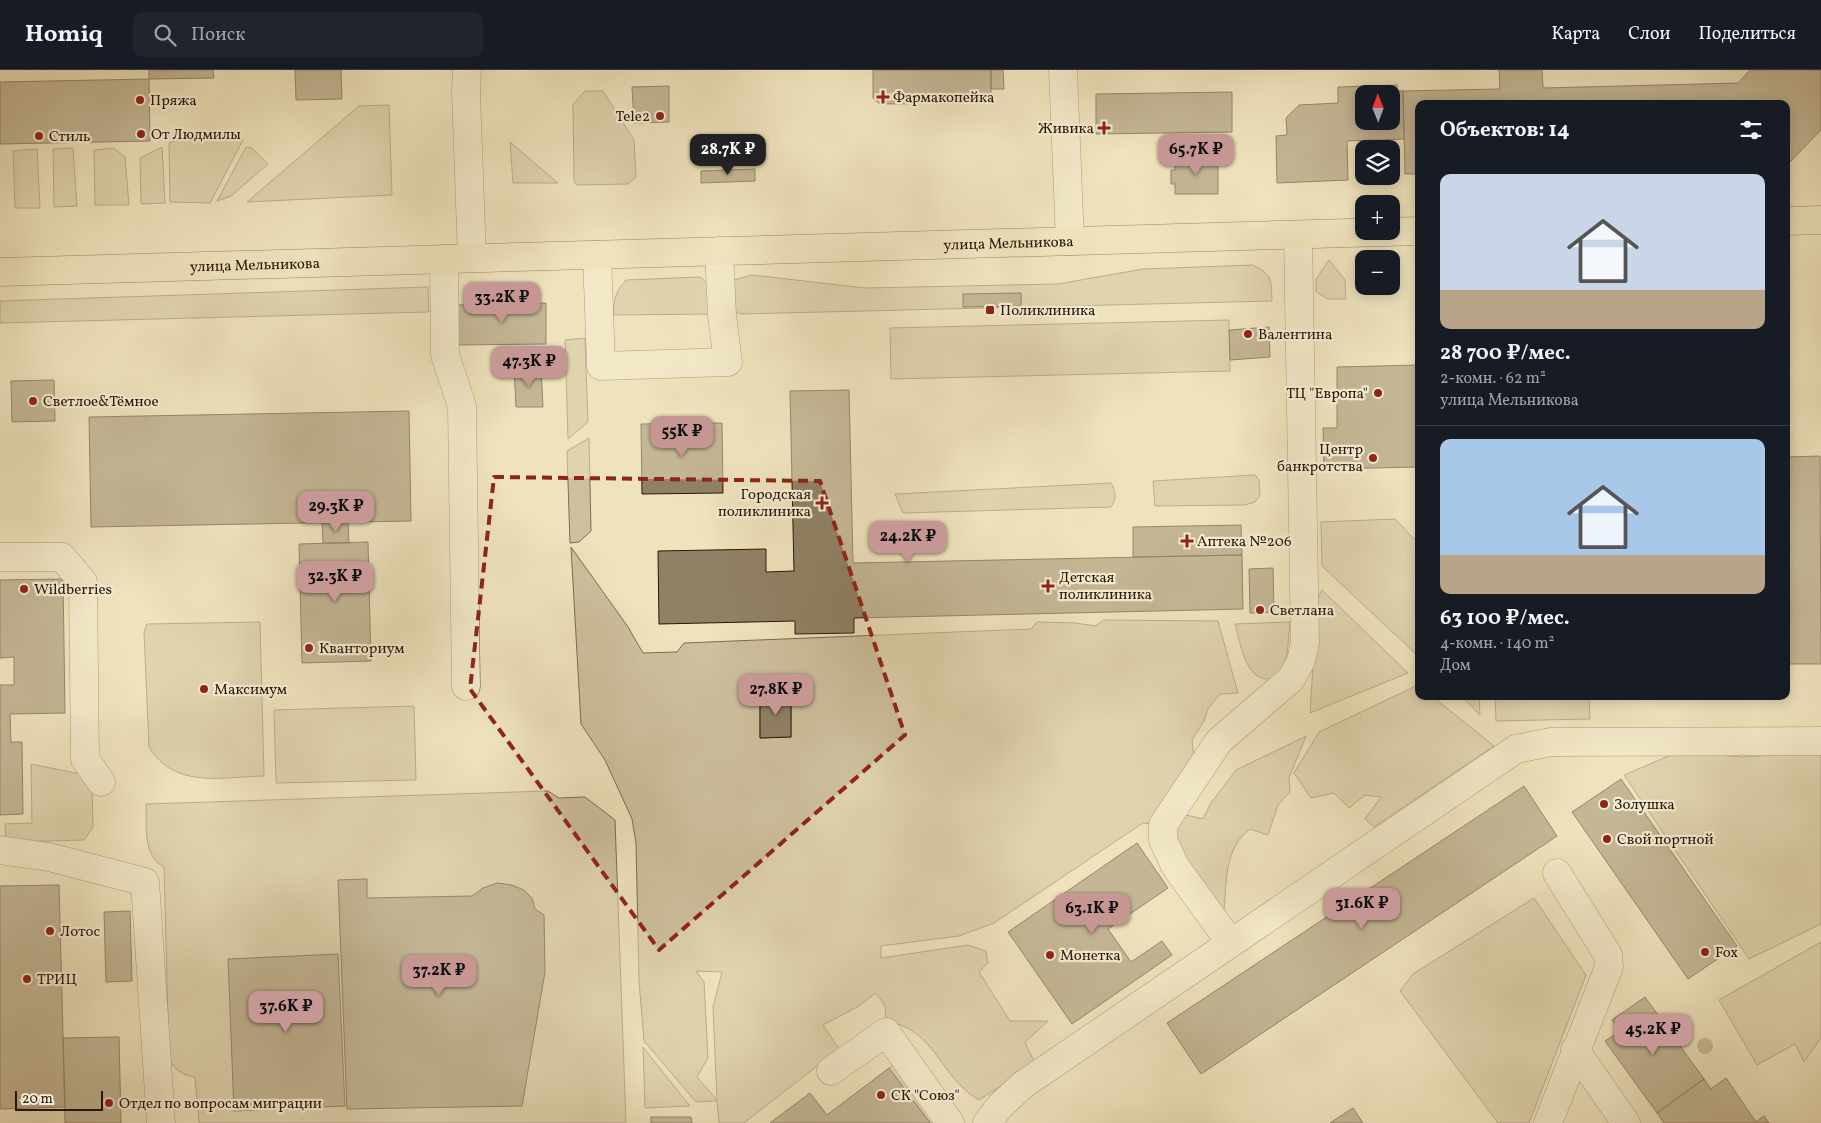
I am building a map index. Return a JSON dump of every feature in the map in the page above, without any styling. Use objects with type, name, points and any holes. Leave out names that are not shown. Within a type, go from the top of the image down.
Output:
[{"type":"main road","points":[[1790,221],[1821,220]]},
{"type":"main road","name":"улица Мельникова","points":[[0,272],[1415,231]]},
{"type":"street","points":[[467,70],[466,92],[472,258]]},
{"type":"street","points":[[1063,70],[1070,241]]},
{"type":"street","points":[[1230,942],[1175,866],[1163,840],[1163,825],[1219,740],[1291,679],[1301,661],[1305,643],[1312,507],[1298,235]]},
{"type":"street","points":[[597,255],[601,366],[610,366],[728,362],[722,315],[719,251]]},
{"type":"street","points":[[444,259],[445,355],[462,406],[466,686]]},
{"type":"street","points":[[0,557],[62,557],[83,582],[85,759],[101,782]]},
{"type":"street","points":[[988,1123],[1000,1106],[1024,1084],[1516,749],[1551,742],[1821,741]]},
{"type":"street","points":[[0,850],[49,857],[145,882],[161,1123]]},
{"type":"street","points":[[1548,1123],[1609,967],[1608,955],[1557,873]]},
{"type":"street","points":[[831,1071],[886,1032],[950,1123]]},
{"type":"street","points":[[1575,1050],[1626,1123]]},
{"type":"highlighted area","points":[[494,477],[820,481],[905,735],[659,950],[470,689]]},
{"type":"shaded area","points":[[585,91],[603,91],[634,140],[636,177],[628,184],[577,185],[574,181],[573,104]]},
{"type":"shaded area","points":[[389,105],[392,195],[247,202],[359,106]]},
{"type":"shaded area","points":[[232,138],[243,140],[210,203],[170,202],[169,143],[177,140]]},
{"type":"shaded area","points":[[510,142],[558,183],[513,183]]},
{"type":"shaded area","points":[[162,147],[165,203],[141,204],[140,158]]},
{"type":"shaded area","points":[[246,147],[252,148],[268,164],[231,196],[217,201]]},
{"type":"shaded area","points":[[73,148],[77,206],[54,207],[53,149]]},
{"type":"shaded area","points":[[114,148],[125,157],[129,205],[95,205],[94,150]]},
{"type":"shaded area","points":[[37,149],[40,208],[15,208],[13,151]]},
{"type":"shaded area","points":[[1329,260],[1345,280],[1346,299],[1328,299],[1316,292],[1316,279]]},
{"type":"shaded area","points":[[1253,265],[1268,275],[1272,301],[741,314],[732,311],[730,281],[752,275],[865,288],[1058,284],[1143,269]],"holes":[[[1021,293],[1021,306],[963,307]]]},
{"type":"shaded area","points":[[700,277],[714,289],[715,314],[613,315],[616,296],[619,288],[626,280]]},
{"type":"shaded area","points":[[428,287],[429,312],[0,323],[0,301]]},
{"type":"shaded area","points":[[1229,320],[1230,371],[891,379],[890,328]]},
{"type":"shaded area","points":[[585,338],[588,422],[568,439],[565,340]]},
{"type":"shaded area","points":[[589,438],[591,531],[579,542],[570,543],[567,451]]},
{"type":"shaded area","points":[[1255,475],[1259,480],[1260,496],[1255,502],[1245,505],[1155,506],[1153,481]]},
{"type":"shaded area","points":[[1111,483],[1115,495],[1111,507],[903,513],[895,494]]},
{"type":"shaded area","points":[[1395,519],[1415,539],[1415,653],[1322,566],[1321,522]]},
{"type":"shaded area","points":[[571,547],[628,627],[643,653],[677,652],[684,643],[1031,629],[1037,622],[1076,623],[1095,626],[1104,620],[1218,621],[1238,693],[1220,694],[1208,709],[1204,721],[1192,740],[1194,757],[1155,824],[1143,823],[994,923],[959,936],[881,946],[881,958],[968,945],[986,951],[988,963],[979,972],[1010,1021],[1048,1021],[1025,1042],[1035,1064],[979,1100],[955,1080],[937,1055],[916,1034],[903,1026],[886,1021],[885,1006],[876,993],[857,1007],[823,1025],[839,1049],[744,1123],[719,1123],[717,1101],[696,1102],[644,1041],[639,981],[636,843],[632,819],[605,760],[581,724]],"holes":[[[791,693],[791,737],[760,738],[760,694]],[[696,971],[722,972],[713,1007],[717,1100],[697,1077],[708,1058],[704,982]]]},
{"type":"shaded area","points":[[1322,590],[1408,673],[1310,713],[1317,600]]},
{"type":"shaded area","name":"Максимум","points":[[260,622],[264,776],[200,778],[185,775],[172,769],[160,760],[149,747],[144,632],[147,624]]},
{"type":"shaded area","points":[[1290,622],[1287,654],[1284,666],[1278,676],[1269,679],[1261,678],[1254,674],[1245,659],[1235,624]]},
{"type":"shaded area","points":[[1415,686],[1415,700],[1437,700],[1494,746],[1374,827],[1365,819],[1381,797],[1365,795],[1349,808],[1334,793],[1311,798],[1294,773],[1319,732]]},
{"type":"shaded area","points":[[1465,700],[1479,700],[1480,715]]},
{"type":"shaded area","points":[[1495,700],[1589,700],[1590,719],[1496,721]]},
{"type":"shaded area","points":[[414,706],[416,780],[276,783],[274,710]]},
{"type":"shaded area","points":[[1306,736],[1289,778],[1290,792],[1278,805],[1268,835],[1250,829],[1235,846],[1228,866],[1224,910],[1178,848],[1174,832],[1186,815],[1203,819],[1211,803],[1236,770]]},
{"type":"shaded area","points":[[1678,752],[1743,757],[1821,752],[1821,924],[1749,959],[1624,775]]},
{"type":"shaded area","points":[[31,764],[85,775],[92,787],[93,827],[84,840],[6,842],[5,824],[32,823]]},
{"type":"shaded area","points":[[548,791],[559,798],[585,797],[615,820],[626,1123],[199,1123],[195,1077],[179,1071],[173,1066],[169,1058],[164,867],[157,862],[149,848],[146,830],[146,804]]},
{"type":"shaded area","points":[[1534,898],[1586,975],[1529,1123],[1498,1123],[1400,991],[1413,974]]},
{"type":"shaded area","points":[[1821,942],[1821,1038],[1804,1062],[1795,1044],[1757,1065],[1719,1000]]},
{"type":"shaded area","points":[[643,1047],[690,1106],[645,1108]]},
{"type":"shaded area","points":[[899,1060],[945,1123],[930,1123],[889,1068]]},
{"type":"building","points":[[149,70],[213,70],[214,78],[149,79]]},
{"type":"building","points":[[295,70],[341,70],[342,99],[296,100]]},
{"type":"building","points":[[873,70],[991,70],[991,103],[880,104],[873,98]]},
{"type":"building","points":[[991,70],[1003,70],[1004,89],[991,89]]},
{"type":"building","points":[[1499,70],[1542,70],[1543,88],[1738,83],[1750,70],[1821,70],[1821,130],[1790,162],[1790,100],[1415,100],[1415,174],[1405,174],[1403,91],[1500,89]]},
{"type":"building","points":[[149,79],[150,141],[0,144],[0,82]]},
{"type":"building","points":[[669,86],[669,122],[634,123],[632,87]]},
{"type":"building","points":[[1355,86],[1355,130],[1400,130],[1400,91],[1403,91],[1404,139],[1347,141],[1348,180],[1277,183],[1276,136],[1287,135],[1286,118],[1299,105],[1338,103],[1338,87]]},
{"type":"building","points":[[1232,92],[1232,132],[1096,134],[1096,94]]},
{"type":"building","points":[[1218,158],[1218,194],[1175,194],[1175,184],[1171,184],[1171,170],[1175,170],[1175,159]]},
{"type":"building","points":[[755,169],[755,181],[701,183],[701,171]]},
{"type":"building","points":[[1021,293],[1021,306],[963,307],[963,294]]},
{"type":"building","points":[[546,303],[546,344],[458,345],[457,305]]},
{"type":"building","points":[[1269,327],[1270,357],[1230,360],[1229,330]]},
{"type":"building","name":"ТЦ \"Европа\"","points":[[1415,365],[1415,467],[1324,469],[1323,428],[1337,428],[1337,367]]},
{"type":"building","points":[[541,368],[543,407],[516,407],[514,369]]},
{"type":"building","name":"Светлое&Тёмное","points":[[54,380],[55,421],[12,422],[11,381]]},
{"type":"building","points":[[849,390],[853,563],[1242,555],[1243,609],[854,618],[854,633],[795,634],[795,621],[659,624],[658,551],[766,549],[766,572],[794,571],[790,391]]},
{"type":"building","points":[[409,411],[411,521],[91,527],[89,417]]},
{"type":"building","points":[[722,423],[723,493],[642,494],[641,424]]},
{"type":"building","points":[[1820,456],[1821,664],[1790,664],[1790,457]]},
{"type":"building","points":[[348,522],[349,543],[323,543],[322,523]]},
{"type":"building","name":"Аптека №206","points":[[1241,525],[1242,555],[1133,557],[1133,527]]},
{"type":"building","points":[[368,542],[371,661],[302,663],[299,544]]},
{"type":"building","points":[[1273,568],[1274,612],[1250,613],[1249,569]]},
{"type":"building","points":[[63,579],[65,713],[10,714],[11,742],[22,742],[23,814],[0,815],[0,685],[14,685],[14,657],[0,658],[0,580]]},
{"type":"building","points":[[791,693],[791,737],[760,738],[760,694]]},
{"type":"building","points":[[1621,779],[1737,946],[1688,979],[1572,812]]},
{"type":"building","points":[[1524,786],[1557,836],[1201,1074],[1167,1023]]},
{"type":"building","points":[[1137,843],[1168,888],[1108,929],[1131,962],[1162,941],[1172,955],[1072,1024],[1008,932]]},
{"type":"building","points":[[367,879],[367,898],[472,896],[483,888],[497,883],[512,885],[524,890],[532,898],[535,909],[544,915],[545,972],[522,1106],[347,1109],[338,880]]},
{"type":"building","points":[[59,885],[65,1107],[0,1109],[0,886]]},
{"type":"building","points":[[130,911],[132,981],[106,982],[104,912]]},
{"type":"building","points":[[338,954],[345,1106],[234,1111],[228,959]]},
{"type":"building","points":[[1645,997],[1704,1079],[1657,1113],[1605,1041],[1620,1031],[1612,1020]]},
{"type":"building","points":[[119,1037],[121,1123],[65,1123],[63,1038]]},
{"type":"building","points":[[889,1068],[930,1123],[770,1123],[810,1093],[827,1115]]},
{"type":"building","points":[[1726,1078],[1756,1122],[1764,1116],[1769,1123],[1664,1123],[1657,1113],[1704,1079],[1711,1089]]},
{"type":"building","points":[[1353,1108],[1363,1123],[1330,1123]]},
{"type":"building","points":[[651,1117],[691,1117],[692,1123],[651,1123]]},
{"type":"place","name":"Фармакопейка","points":[[883,97]]},
{"type":"place","name":"Пряжа","points":[[140,100]]},
{"type":"place","name":"Tele2","points":[[660,116]]},
{"type":"place","name":"Живика","points":[[1104,128]]},
{"type":"place","name":"От Людмилы","points":[[141,134]]},
{"type":"place","name":"Стиль","points":[[39,136]]},
{"type":"place","name":"Поликлиника","points":[[990,310]]},
{"type":"place","name":"Валентина","points":[[1248,334]]},
{"type":"place","name":"ТЦ \"Европа\"","points":[[1378,393]]},
{"type":"place","name":"Светлое&Тёмное","points":[[33,401]]},
{"type":"place","name":"Центр банкротства","points":[[1373,458]]},
{"type":"place","name":"Городская поликлиника","points":[[822,503]]},
{"type":"place","name":"Аптека №206","points":[[1187,541]]},
{"type":"place","name":"Детская поликлиника","points":[[1048,586]]},
{"type":"place","name":"Wildberries","points":[[24,589]]},
{"type":"place","name":"Светлана","points":[[1260,610]]},
{"type":"place","name":"Кванториум","points":[[309,648]]},
{"type":"place","name":"Максимум","points":[[204,689]]},
{"type":"place","name":"Золушка","points":[[1604,804]]},
{"type":"place","name":"Свой портной","points":[[1607,839]]},
{"type":"place","name":"Лотос","points":[[50,931]]},
{"type":"place","name":"Fox","points":[[1705,952]]},
{"type":"place","name":"Монетка","points":[[1050,955]]},
{"type":"place","name":"ТРИЦ","points":[[27,979]]},
{"type":"place","name":"СК \"Союз\"","points":[[881,1095]]},
{"type":"place","name":"Отдел по вопросам миграции","points":[[109,1103]]}]
